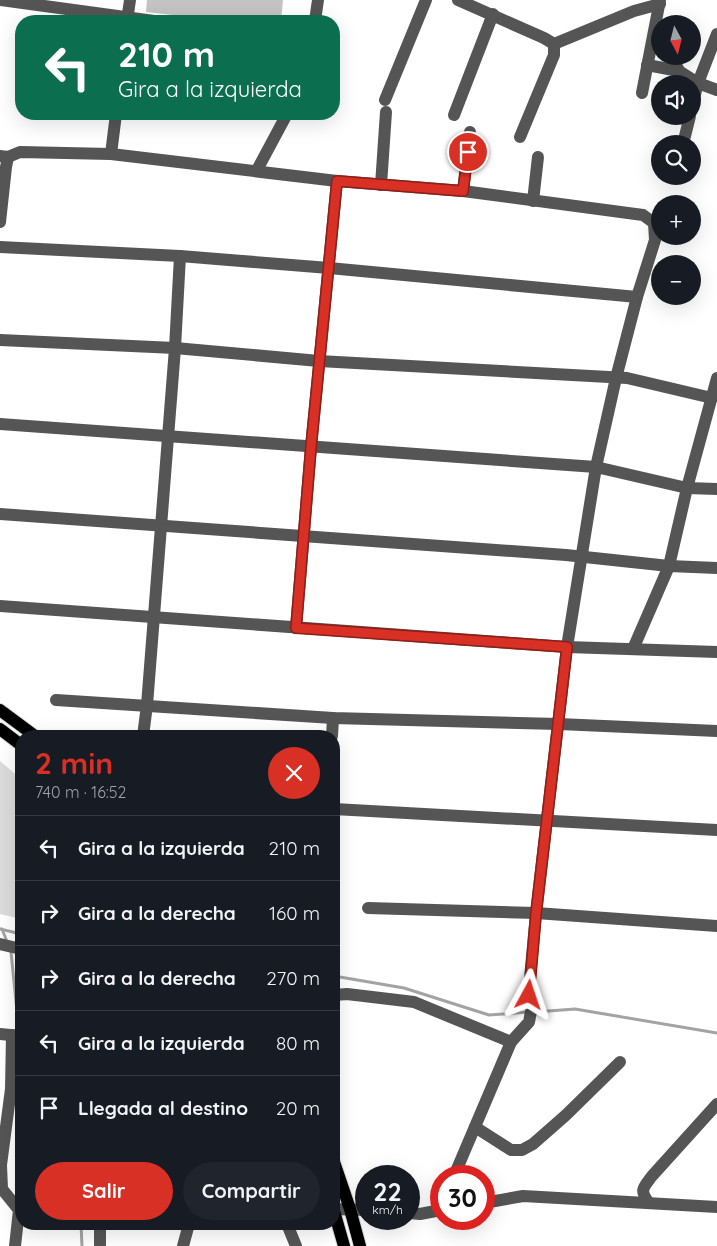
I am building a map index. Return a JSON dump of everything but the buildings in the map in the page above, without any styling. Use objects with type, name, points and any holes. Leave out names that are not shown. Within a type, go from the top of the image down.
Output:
[{"type":"main road","points":[[0,710],[27,730]]},
{"type":"main road","points":[[0,728],[15,740]]},
{"type":"main road","points":[[340,1179],[360,1246]]},
{"type":"main road","points":[[340,1230],[344,1246]]},
{"type":"street","points":[[1,0],[96,15]]},
{"type":"street","points":[[128,15],[130,0]]},
{"type":"street","points":[[316,15],[318,0]]},
{"type":"street","points":[[381,184],[385,106],[426,0]]},
{"type":"street","points":[[458,0],[493,14],[554,44]]},
{"type":"street","points":[[554,44],[631,6],[660,2],[659,15]]},
{"type":"street","points":[[454,115],[493,14]]},
{"type":"street","points":[[701,75],[717,34]]},
{"type":"street","points":[[520,137],[554,55],[554,44]]},
{"type":"street","points":[[642,93],[651,50]]},
{"type":"street","points":[[647,65],[678,71],[685,75]]},
{"type":"street","points":[[676,65],[678,71]]},
{"type":"street","points":[[701,84],[717,90]]},
{"type":"street","points":[[111,154],[115,120]]},
{"type":"street","points":[[257,170],[284,120]]},
{"type":"street","points":[[463,191],[470,132]]},
{"type":"street","points":[[0,222],[6,167],[4,157],[20,152],[111,154],[337,181],[463,191],[643,215],[654,223],[655,240],[637,297],[596,467],[567,647],[536,914],[529,995],[533,1001],[529,1022],[511,1042],[458,1165]]},
{"type":"street","points":[[533,201],[538,157]]},
{"type":"street","points":[[296,628],[311,447],[337,181]]},
{"type":"street","points":[[0,248],[180,256],[637,297]]},
{"type":"street","points":[[144,730],[175,348],[180,256]]},
{"type":"street","points":[[0,340],[175,348],[319,361],[627,378],[712,398]]},
{"type":"street","points":[[633,649],[669,566],[687,488],[717,378]]},
{"type":"street","points":[[0,424],[596,467],[687,488],[717,489]]},
{"type":"street","points":[[0,514],[582,557],[669,566],[717,568]]},
{"type":"street","points":[[0,606],[567,647],[717,652]]},
{"type":"street","points":[[56,700],[333,718],[559,724],[717,731]]},
{"type":"street","points":[[332,730],[333,718]]},
{"type":"street","points":[[340,809],[717,830]]},
{"type":"street","points":[[368,908],[536,914],[717,926]]},
{"type":"street","points":[[0,944],[15,948]]},
{"type":"street","points":[[340,995],[414,1002],[511,1042]]},
{"type":"street","points":[[11,1035],[11,1089],[1,1164],[2,1188],[15,1205]]},
{"type":"street","points":[[474,1126],[511,1150],[522,1150],[533,1144],[566,1115],[620,1062]]},
{"type":"street","points":[[649,1203],[643,1195],[643,1188],[717,1104]]},
{"type":"street","points":[[495,1201],[523,1196],[717,1206]]},
{"type":"street","points":[[340,1209],[355,1209]]},
{"type":"street","points":[[15,1246],[17,1230]]},
{"type":"street","points":[[100,1230],[100,1246]]},
{"type":"street","points":[[183,1246],[187,1230]]},
{"type":"street","points":[[289,1230],[296,1246]]},
{"type":"shaded area","points":[[0,761],[15,774],[15,918],[0,914]]},
{"type":"waterway","points":[[0,929],[15,933]]},
{"type":"waterway","points":[[2,929],[6,939]]},
{"type":"waterway","points":[[11,952],[15,992]]},
{"type":"waterway","points":[[340,977],[404,988],[489,1015],[528,1012]]},
{"type":"waterway","points":[[535,1012],[575,1009],[717,1033]]},
{"type":"waterway","points":[[81,1230],[82,1246]]},
{"type":"route","points":[[468,152],[463,191],[337,181],[311,447],[296,628],[567,647],[536,914],[529,995]]}]
